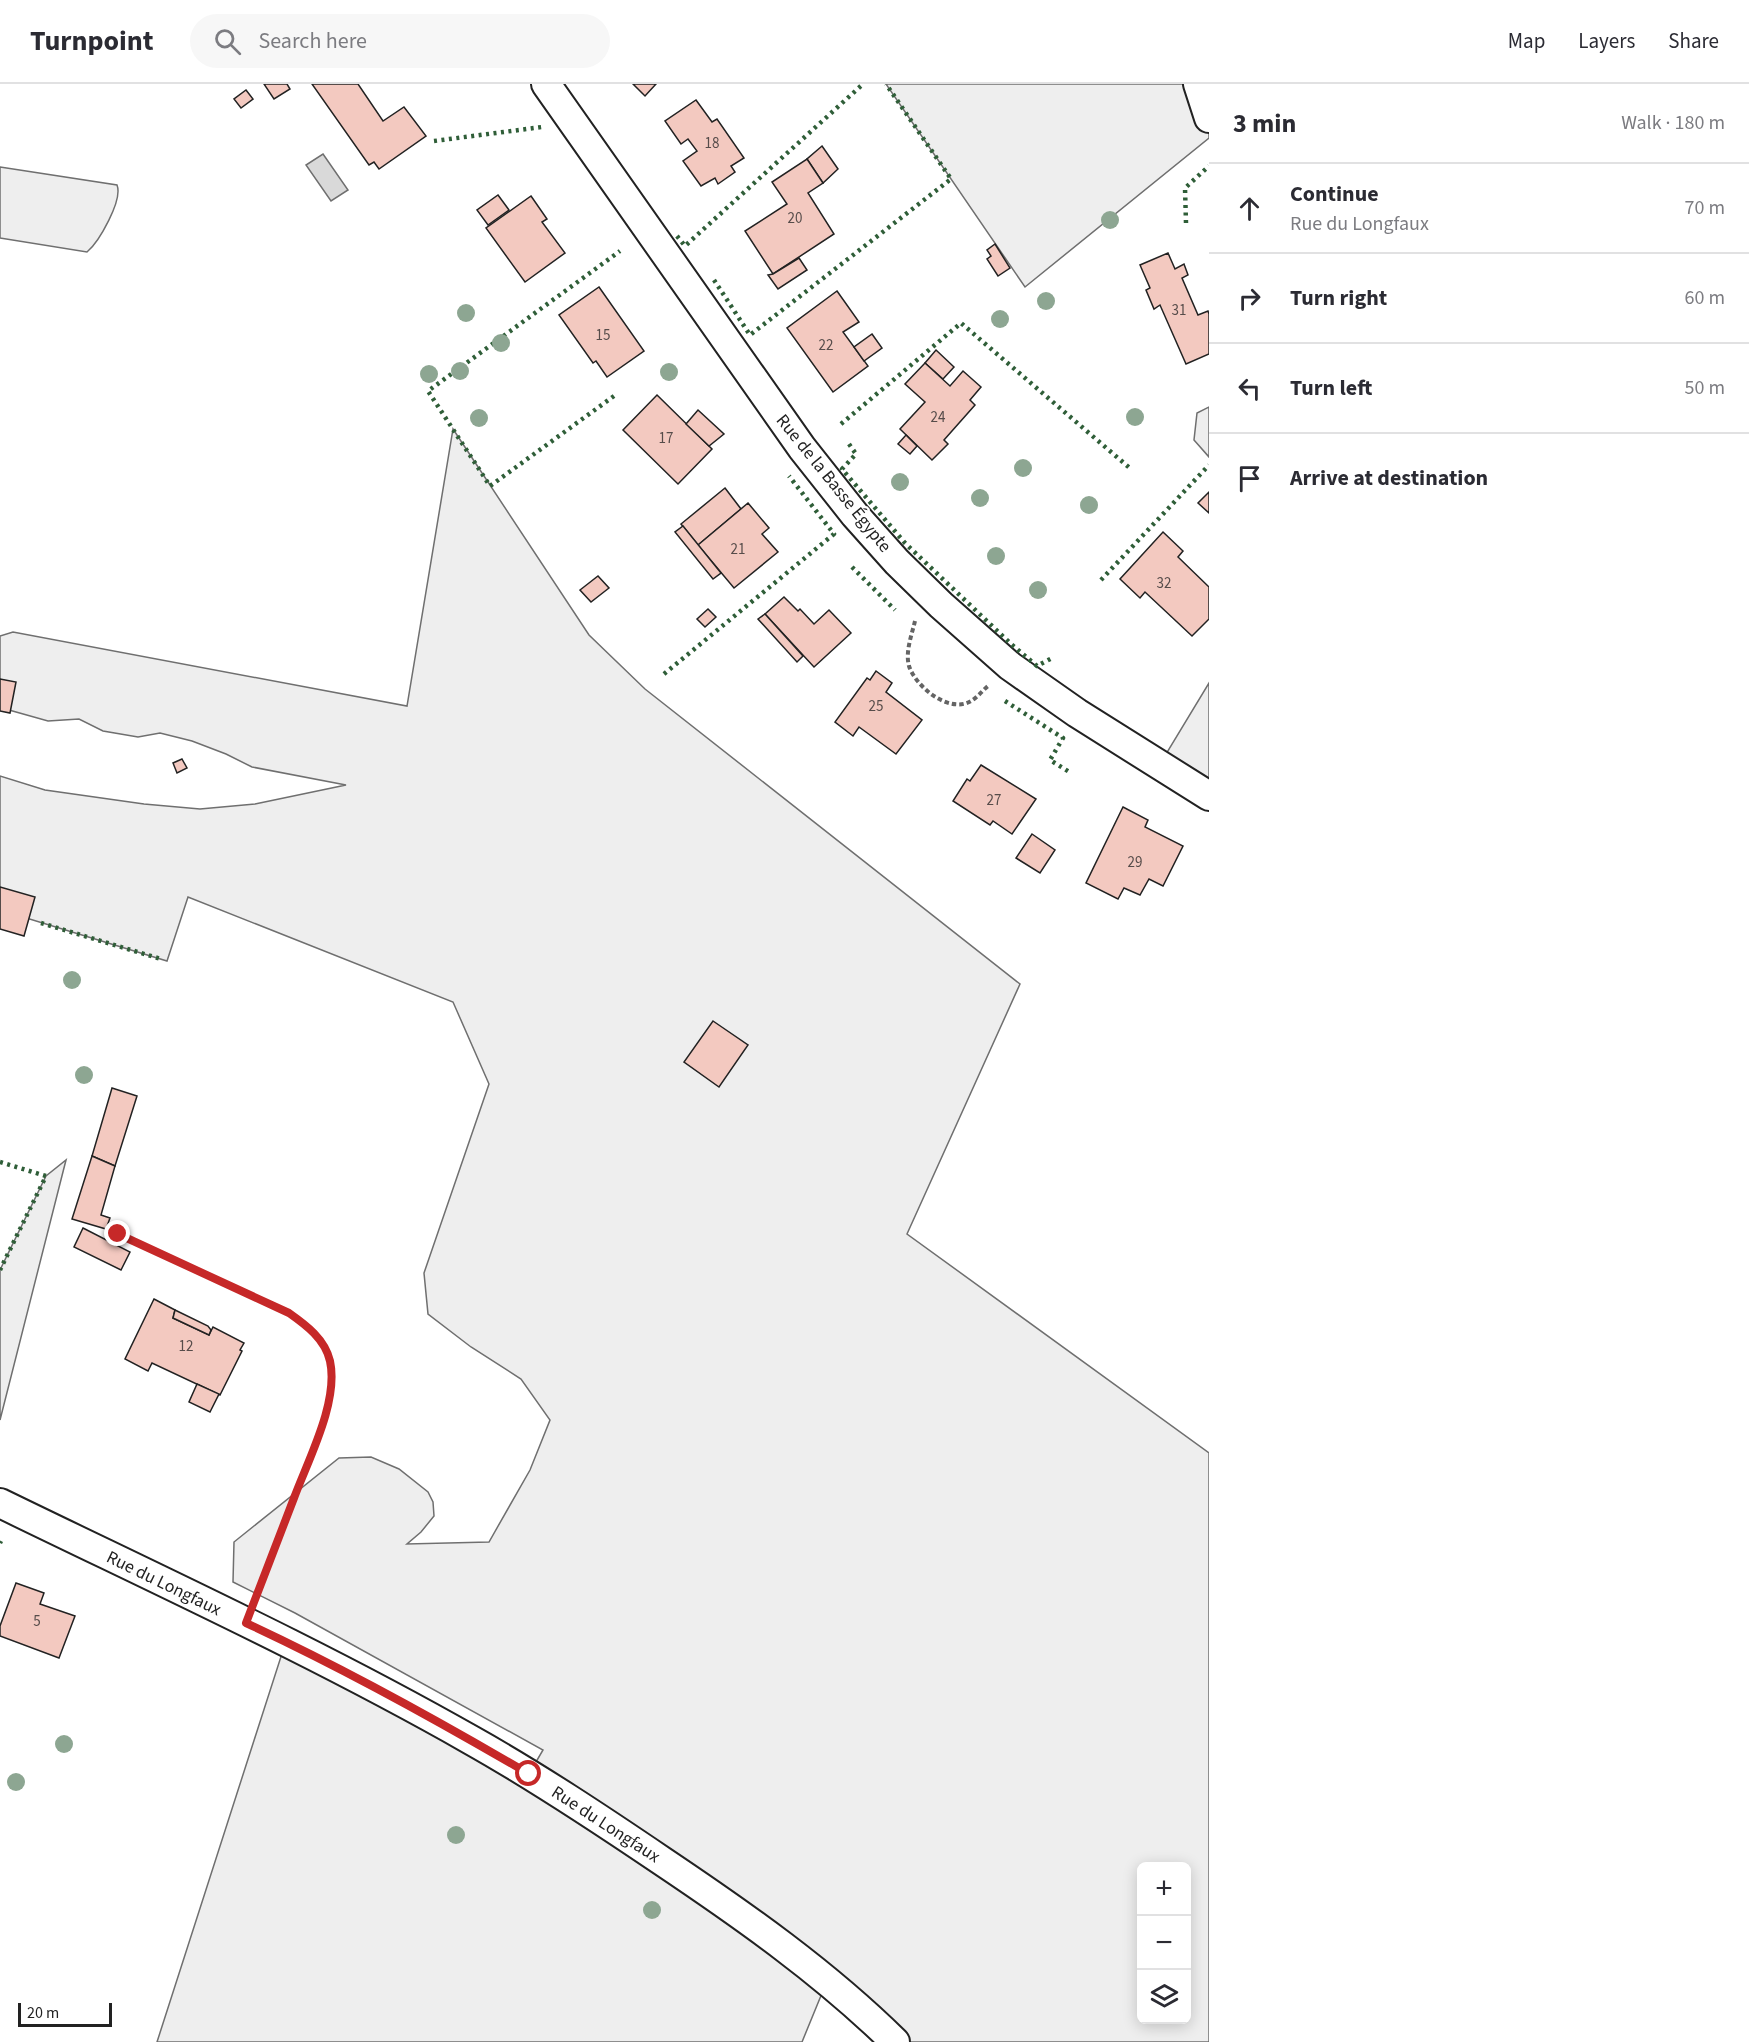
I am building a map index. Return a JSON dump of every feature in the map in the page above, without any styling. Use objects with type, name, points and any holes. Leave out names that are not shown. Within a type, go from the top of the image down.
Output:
[{"type":"street","name":"Rue de la Basse Égypte","points":[[546,84],[802,448],[855,514],[922,588],[1010,666],[1077,712],[1209,796]]},
{"type":"street","points":[[1198,84],[1209,118]]},
{"type":"street","name":"Rue du Longfaux","points":[[0,1503],[286,1641],[472,1740],[568,1798],[770,1936],[843,1994],[895,2042]]},
{"type":"path","points":[[922,588],[908,648],[908,664],[917,681],[943,702],[958,704],[970,702],[1010,666]]},
{"type":"path","points":[[118,1234],[289,1313],[307,1326],[321,1341],[330,1360],[331,1380],[323,1421],[246,1623]]},
{"type":"shaded area","points":[[886,84],[1198,84],[1209,118],[1209,138],[1025,287]]},
{"type":"shaded area","points":[[323,154],[348,190],[331,201],[306,165]]},
{"type":"shaded area","points":[[0,167],[117,185],[117,200],[113,210],[92,247],[87,252],[0,238]]},
{"type":"shaded area","points":[[1209,407],[1209,457],[1194,440],[1197,413]]},
{"type":"shaded area","points":[[453,429],[589,635],[645,689],[1020,984],[907,1234],[1209,1453],[1209,2042],[895,2042],[827,1981],[802,2042],[157,2042],[286,1641],[529,1774],[543,1750],[295,1613],[233,1582],[234,1542],[339,1458],[371,1457],[399,1469],[428,1492],[433,1502],[434,1516],[407,1544],[489,1542],[530,1470],[550,1420],[521,1379],[471,1347],[428,1314],[424,1273],[489,1084],[453,1002],[188,897],[167,961],[0,910],[0,776],[45,790],[144,804],[200,809],[255,804],[346,785],[252,767],[192,741],[160,733],[138,737],[103,731],[79,719],[48,721],[9,710],[0,705],[0,636],[13,632],[407,706]]},
{"type":"shaded area","points":[[1209,683],[1209,796],[1160,764]]},
{"type":"shaded area","points":[[66,1160],[0,1420],[0,1270],[46,1176]]},
{"type":"building","points":[[264,84],[287,84],[290,89],[274,99]]},
{"type":"building","points":[[312,84],[358,84],[383,121],[404,107],[426,136],[379,169],[374,162],[369,165]]},
{"type":"building","points":[[633,84],[656,84],[645,96]]},
{"type":"building","points":[[246,90],[253,99],[241,108],[234,99]]},
{"type":"building","points":[[696,100],[712,122],[717,119],[744,158],[731,166],[735,172],[718,184],[715,178],[701,186],[683,161],[697,151],[688,139],[681,144],[665,121]]},
{"type":"building","points":[[822,146],[838,169],[823,183],[807,159]]},
{"type":"building","points":[[807,159],[823,183],[808,193],[834,234],[773,274],[745,231],[787,204],[772,182]]},
{"type":"building","points":[[498,195],[509,210],[488,225],[477,210]]},
{"type":"building","points":[[531,196],[547,219],[542,222],[565,253],[525,282],[486,228]]},
{"type":"building","points":[[995,244],[1010,268],[998,276],[987,259],[991,256],[987,250]]},
{"type":"building","points":[[1168,253],[1175,269],[1184,264],[1188,275],[1182,278],[1198,315],[1208,311],[1209,314],[1209,354],[1186,364],[1160,305],[1154,309],[1146,290],[1150,288],[1140,265]]},
{"type":"building","points":[[799,258],[807,270],[778,289],[768,275]]},
{"type":"building","points":[[599,287],[644,351],[607,377],[596,361],[593,363],[559,315]]},
{"type":"building","points":[[837,291],[859,322],[843,332],[868,366],[833,392],[787,328]]},
{"type":"building","points":[[872,334],[882,348],[864,361],[854,347]]},
{"type":"building","points":[[936,350],[954,367],[943,379],[925,363]]},
{"type":"building","points":[[925,363],[950,386],[963,371],[981,387],[970,400],[975,405],[944,440],[948,444],[932,460],[900,429],[925,402],[905,384]]},
{"type":"building","points":[[657,395],[712,449],[678,484],[623,430]]},
{"type":"building","points":[[698,410],[724,434],[709,446],[686,424]]},
{"type":"building","points":[[906,435],[917,446],[910,454],[898,444]]},
{"type":"building","points":[[725,488],[741,509],[698,545],[681,524]]},
{"type":"building","points":[[1209,492],[1209,513],[1198,503]]},
{"type":"building","points":[[748,503],[769,528],[762,534],[778,552],[734,588],[698,545]]},
{"type":"building","points":[[683,526],[721,573],[713,579],[675,532]]},
{"type":"building","points":[[1163,532],[1183,551],[1178,557],[1209,587],[1209,619],[1192,636],[1145,592],[1140,598],[1120,579]]},
{"type":"building","points":[[598,576],[609,588],[591,602],[580,590]]},
{"type":"building","points":[[784,597],[814,624],[829,610],[851,633],[814,667],[765,614]]},
{"type":"building","points":[[708,609],[716,617],[705,627],[697,619]]},
{"type":"building","points":[[765,614],[803,656],[797,662],[758,619]]},
{"type":"building","points":[[876,671],[892,683],[886,692],[922,720],[896,754],[859,727],[853,736],[835,722],[867,678],[870,680]]},
{"type":"building","points":[[0,679],[16,682],[10,713],[0,711]]},
{"type":"building","points":[[182,759],[187,768],[177,773],[173,763]]},
{"type":"building","points":[[981,765],[1036,799],[1012,834],[993,821],[990,825],[953,801],[967,779],[970,781]]},
{"type":"building","points":[[1123,807],[1148,820],[1145,827],[1183,846],[1163,886],[1149,879],[1140,895],[1124,888],[1118,899],[1086,883]]},
{"type":"building","points":[[1032,834],[1055,850],[1040,873],[1016,858]]},
{"type":"building","points":[[0,887],[35,897],[24,936],[0,929]]},
{"type":"building","points":[[713,1021],[748,1045],[719,1087],[684,1062]]},
{"type":"building","points":[[112,1088],[137,1096],[115,1166],[92,1156]]},
{"type":"building","points":[[92,1156],[115,1166],[101,1215],[110,1218],[106,1229],[72,1219]]},
{"type":"building","points":[[83,1228],[130,1252],[121,1270],[74,1247]]},
{"type":"building","points":[[154,1299],[175,1310],[173,1318],[209,1335],[213,1327],[244,1343],[220,1395],[152,1363],[148,1371],[125,1359]]},
{"type":"building","points":[[175,1310],[208,1326],[211,1330],[209,1335],[173,1318]]},
{"type":"building","points":[[197,1384],[219,1394],[210,1412],[189,1402]]},
{"type":"building","points":[[16,1583],[44,1593],[40,1604],[75,1616],[59,1658],[0,1636],[0,1626]]},
{"type":"hedge","points":[[677,236],[685,246],[863,84]]},
{"type":"hedge","points":[[714,280],[750,335],[951,179],[886,84]]},
{"type":"hedge","points":[[434,141],[542,127]]},
{"type":"hedge","points":[[1186,223],[1185,188],[1209,166]]},
{"type":"hedge","points":[[614,396],[490,486],[428,391],[620,251]]},
{"type":"hedge","points":[[841,424],[961,323],[1132,470]]},
{"type":"hedge","points":[[849,444],[856,454],[842,469],[905,543],[1037,666],[1054,657]]},
{"type":"hedge","points":[[1101,580],[1209,465]]},
{"type":"hedge","points":[[664,674],[834,534],[789,476]]},
{"type":"hedge","points":[[852,567],[895,610]]},
{"type":"hedge","points":[[1005,701],[1063,738],[1050,760],[1071,773]]},
{"type":"hedge","points":[[41,923],[161,959]]},
{"type":"hedge","points":[[0,1162],[46,1176],[0,1270]]},
{"type":"route","points":[[118,1234],[289,1313],[307,1326],[321,1341],[330,1360],[331,1380],[323,1421],[246,1623],[286,1641],[472,1740],[529,1774]]}]
